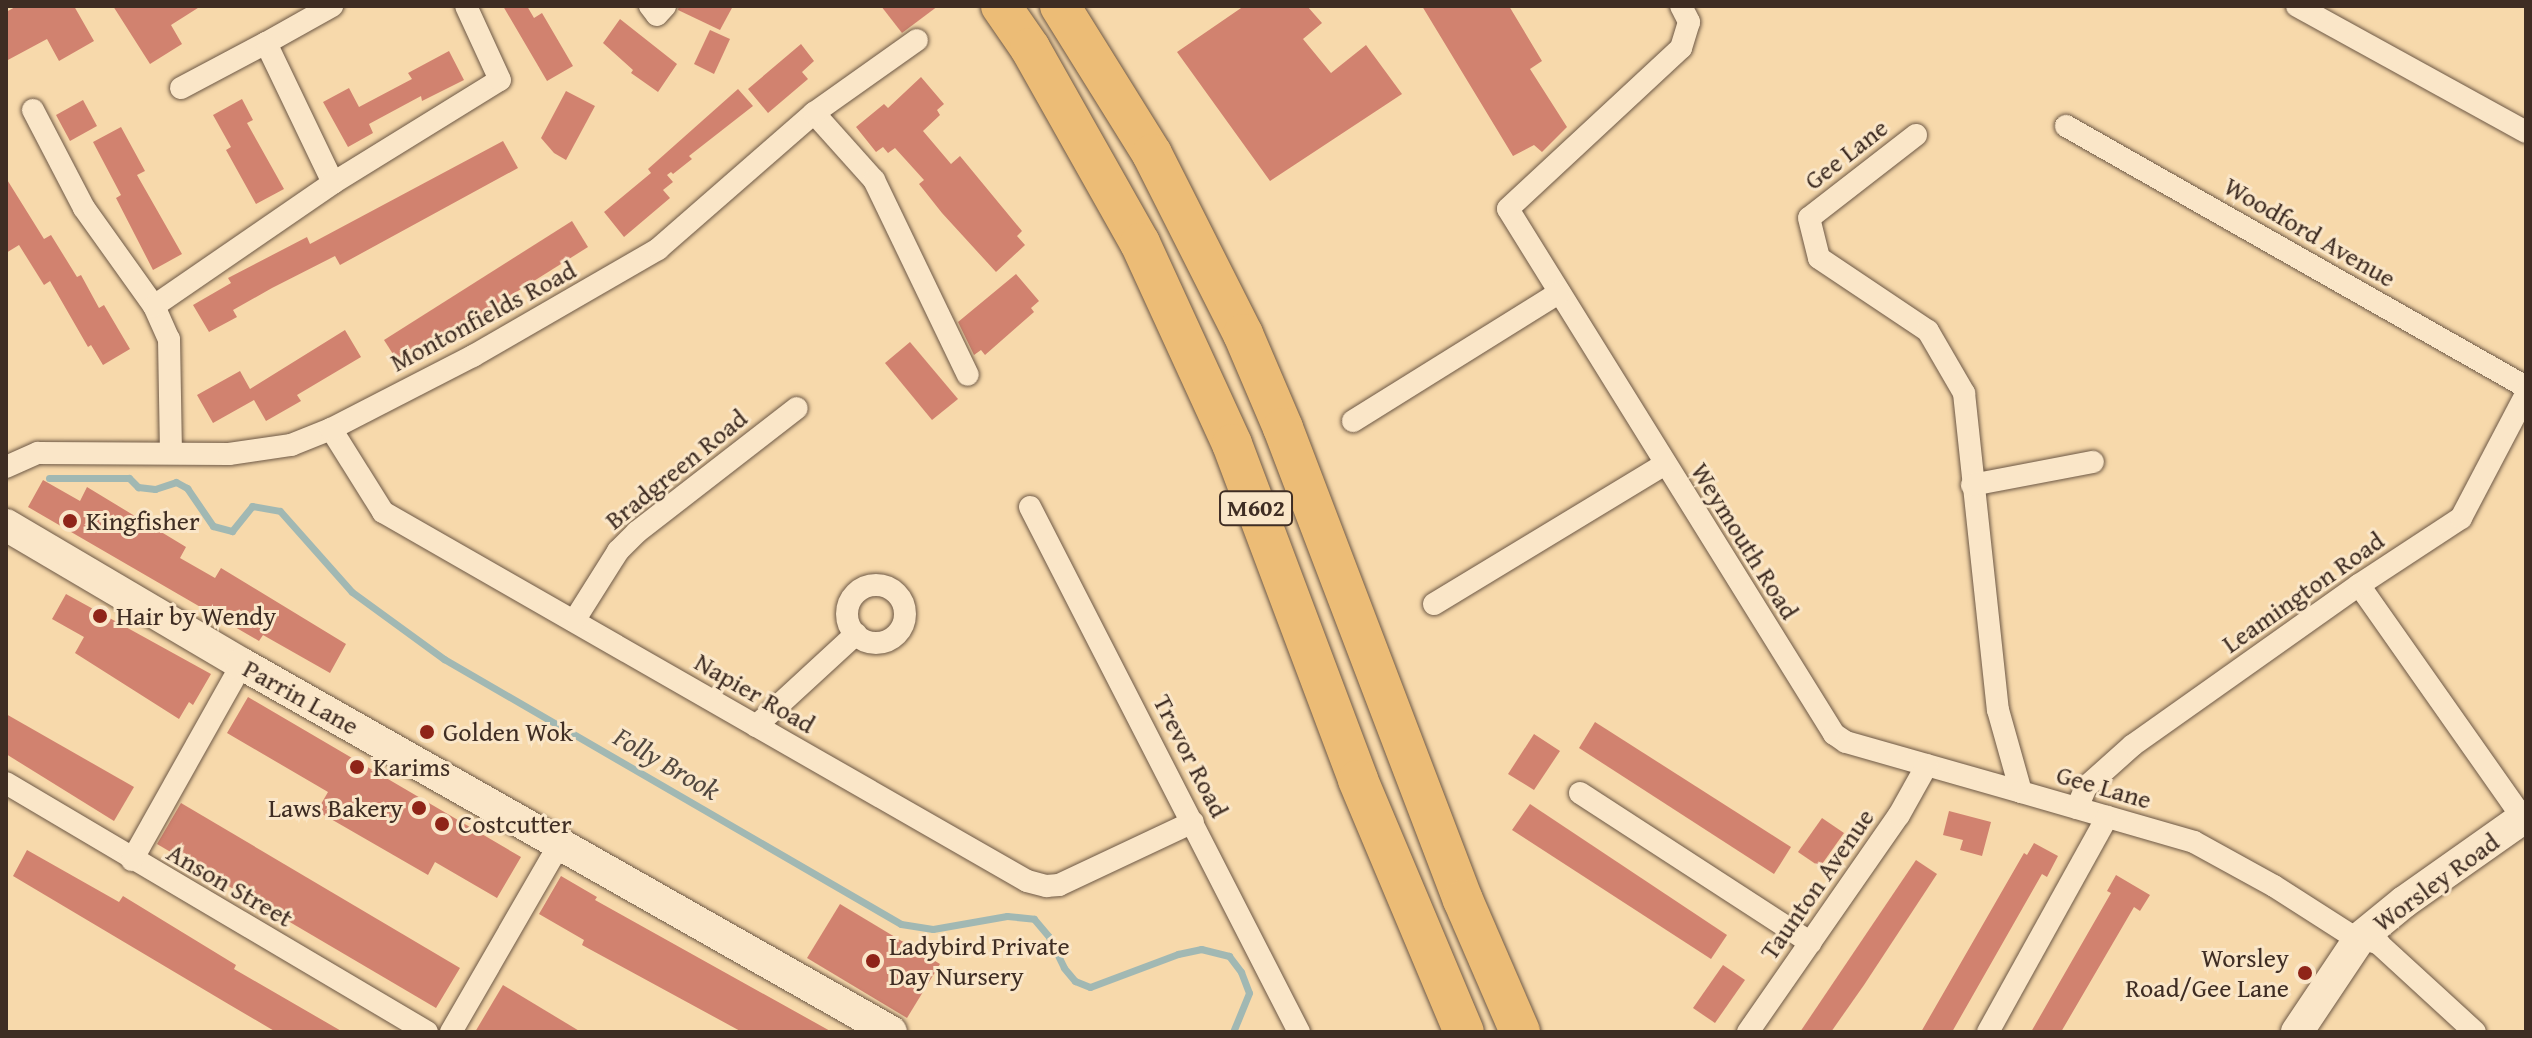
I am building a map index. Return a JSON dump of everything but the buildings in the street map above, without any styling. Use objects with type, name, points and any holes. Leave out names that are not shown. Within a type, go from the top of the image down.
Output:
[{"type":"highway","name":"M602","points":[[1001,6],[1030,48],[1140,243],[1232,444],[1358,780],[1464,1032]]},
{"type":"highway","name":"M602","points":[[1060,6],[1152,154],[1243,334],[1283,428],[1463,900],[1520,1032]]},
{"type":"main road","name":"Parrin Lane","points":[[6,525],[242,664],[883,1030]]},
{"type":"main road","name":"Worsley Road","points":[[2297,1032],[2360,938],[2404,902],[2524,817]]},
{"type":"street","points":[[181,88],[332,6]]},
{"type":"street","points":[[154,306],[333,183],[500,80],[466,6]]},
{"type":"street","points":[[650,6],[657,15],[665,6]]},
{"type":"street","name":"Weymouth Road","points":[[1681,6],[1689,22],[1681,48],[1508,209],[1834,734],[1846,742],[2021,792]]},
{"type":"street","points":[[2297,6],[2526,132]]},
{"type":"street","name":"Montonfields Road","points":[[6,467],[38,453],[244,452],[291,445],[331,429],[473,356],[658,249],[814,113],[917,40]]},
{"type":"street","points":[[266,43],[333,183]]},
{"type":"street","points":[[33,110],[84,208],[154,306],[169,339],[171,452]]},
{"type":"street","points":[[814,113],[874,180],[968,375]]},
{"type":"street","name":"Woodford Avenue","points":[[2066,126],[2526,387]]},
{"type":"street","name":"Gee Lane","points":[[1916,135],[1809,218],[1819,258],[1928,331],[1964,393],[1998,710],[2021,792],[2194,842],[2360,938],[2379,944],[2475,1032]]},
{"type":"street","points":[[1353,421],[1559,293]]},
{"type":"street","name":"Leamington Road","points":[[2077,808],[2086,787],[2133,745],[2359,585],[2461,518],[2526,394]]},
{"type":"street","name":"Bradgreen Road","points":[[574,621],[618,551],[637,532],[797,408]]},
{"type":"street","name":"Napier Road","points":[[331,429],[383,512],[1036,885],[1059,885],[1193,822]]},
{"type":"street","points":[[1972,485],[2093,462]]},
{"type":"street","points":[[1434,604],[1665,464]]},
{"type":"street","name":"Trevor Road","points":[[1030,507],[1299,1032]]},
{"type":"street","points":[[2359,585],[2524,817]]},
{"type":"street","points":[[756,726],[856,634]]},
{"type":"street","points":[[132,860],[242,664]]},
{"type":"street","name":"Taunton Avenue","points":[[1748,1032],[1899,815],[1927,765]]},
{"type":"street","name":"Anson Street","points":[[6,783],[427,1032]]},
{"type":"street","points":[[1580,793],[1811,943]]},
{"type":"street","points":[[1988,1032],[2107,817]]},
{"type":"street","points":[[451,1032],[560,843]]},
{"type":"waterway","name":"Folly Brook","points":[[49,478],[129,478],[138,487],[155,489],[176,482],[187,488],[213,526],[232,531],[252,506],[280,511],[352,592],[444,659],[901,924],[933,929],[1007,916],[1034,919],[1049,937],[1064,968],[1075,981],[1090,987],[1178,954],[1201,949],[1229,956],[1241,972],[1249,993],[1233,1032]]},
{"type":"place","name":"Kingfisher","points":[[70,521]]},
{"type":"place","name":"Hair by Wendy","points":[[100,616]]},
{"type":"place","name":"Golden Wok","points":[[427,732]]},
{"type":"place","name":"Karims","points":[[357,767]]},
{"type":"place","name":"Laws Bakery","points":[[419,808]]},
{"type":"place","name":"Costcutter","points":[[442,824]]},
{"type":"place","name":"Ladybird Private Day Nursery","points":[[873,961]]},
{"type":"place","name":"Worsley Road/Gee Lane","points":[[2305,973]]}]
